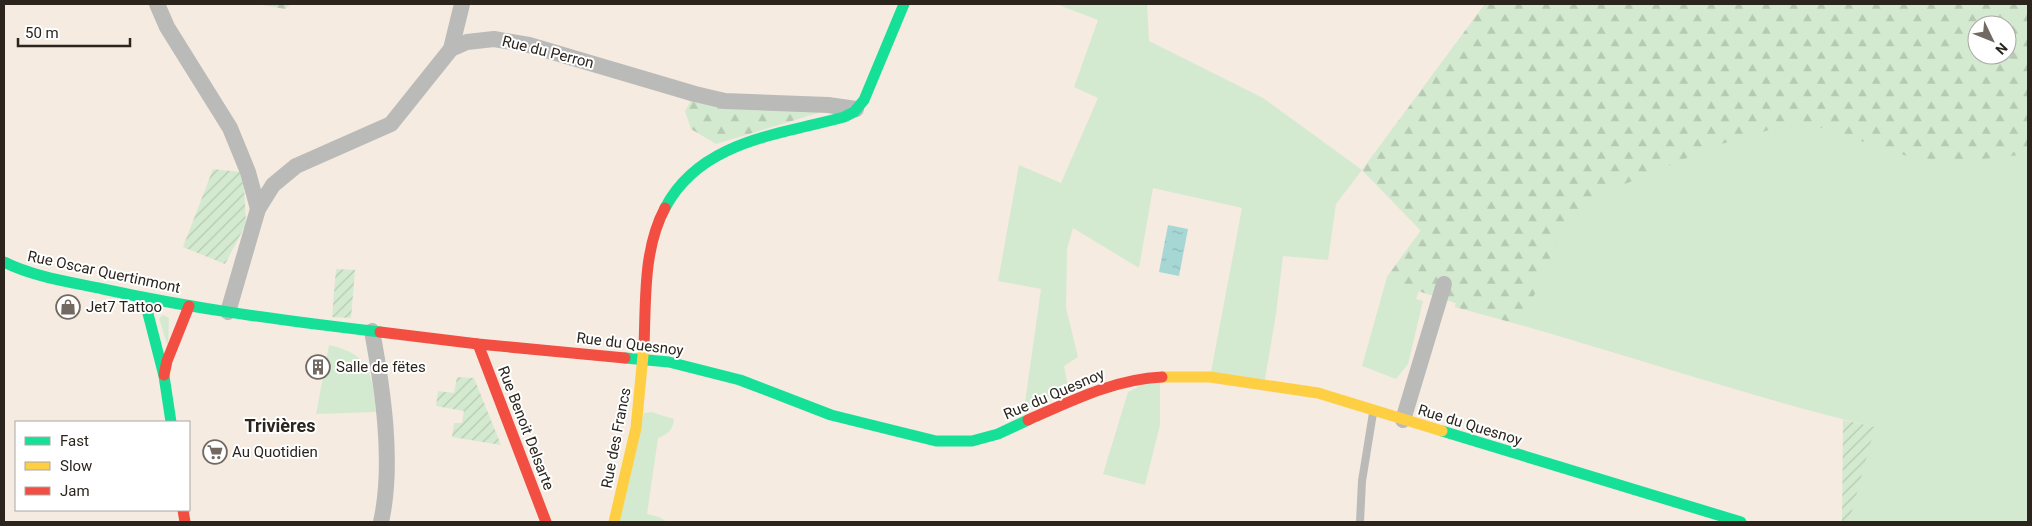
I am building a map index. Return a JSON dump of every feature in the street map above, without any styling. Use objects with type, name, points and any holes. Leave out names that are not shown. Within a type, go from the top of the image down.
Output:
[{"type":"street","points":[[157,4],[167,27],[230,128],[248,172],[258,209]]},
{"type":"street","points":[[228,312],[258,209],[273,185],[296,166],[392,124],[451,49],[462,4]]},
{"type":"street","points":[[856,109],[864,100],[904,4]]},
{"type":"street","name":"Rue du Perron","points":[[451,49],[467,42],[494,39],[506,40],[717,99],[828,105],[856,109]]},
{"type":"street","name":"Rue des Francs","points":[[614,522],[638,418],[650,247],[662,211],[682,181],[706,161],[725,150],[844,117],[856,109]]},
{"type":"street","name":"Rue Oscar Quertinmont","points":[[4,262],[35,273],[144,298],[228,312]]},
{"type":"street","points":[[1403,420],[1444,284]]},
{"type":"street","points":[[144,298],[164,376],[171,421]]},
{"type":"street","points":[[164,376],[167,360],[194,307]]},
{"type":"street","name":"Rue du Quesnoy","points":[[228,312],[478,344],[669,362],[740,380],[831,415],[936,441],[972,441],[998,434],[1064,404],[1110,386],[1143,378],[1160,376],[1210,378],[1318,393],[1741,522]]},
{"type":"street","points":[[372,331],[384,405],[386,485],[381,522]]},
{"type":"street","name":"Rue Benoit Delsarte","points":[[478,344],[546,522]]},
{"type":"lane","points":[[1360,522],[1362,481],[1374,411]]},
{"type":"green space","points":[[255,4],[291,4],[285,9]]},
{"type":"green space","points":[[1056,4],[1147,4],[1149,41],[1263,98],[1362,170],[1336,204],[1328,260],[1283,256],[1276,314],[1264,385],[1210,377],[1242,208],[1153,188],[1139,268],[1073,228],[1067,249],[1066,308],[1078,357],[1064,366],[1068,387],[1024,410],[1041,289],[998,281],[1019,165],[1061,183],[1098,98],[1074,87],[1098,20]]},
{"type":"green space","points":[[1485,4],[2028,4],[2028,522],[1849,522],[1874,427],[1821,414],[1455,307],[1456,303],[1419,291],[1416,299],[1423,301],[1408,364],[1396,379],[1362,366],[1387,277],[1421,231],[1362,170]]},
{"type":"green space","points":[[1485,4],[2028,4],[2028,154],[1966,161],[1913,158],[1800,121],[1718,145],[1606,192],[1566,222],[1521,325],[1455,307],[1456,303],[1418,291],[1387,277],[1421,230],[1362,170]]},
{"type":"green space","points":[[695,94],[816,105],[818,113],[716,144],[691,129],[685,111]]},
{"type":"green space","points":[[213,169],[240,172],[244,187],[246,224],[225,264],[183,247]]},
{"type":"green space","points":[[336,269],[355,270],[351,318],[332,317]]},
{"type":"green space","points":[[163,315],[169,318],[168,347],[159,318]]},
{"type":"green space","points":[[329,345],[354,354],[367,368],[373,387],[376,412],[316,414]]},
{"type":"green space","points":[[1160,376],[1160,425],[1145,485],[1103,474],[1128,392]]},
{"type":"green space","points":[[457,377],[474,378],[501,445],[452,437],[454,423],[462,423],[464,411],[436,406],[438,391],[454,393]]},
{"type":"green space","points":[[651,412],[674,419],[669,431],[658,438],[647,514],[659,517],[667,522],[614,522],[644,413]]},
{"type":"green space","points":[[1843,420],[1875,427],[1849,522],[1842,522]]},
{"type":"water","points":[[1168,225],[1188,229],[1179,276],[1159,272]]},
{"type":"traffic: fast","points":[[665,208],[680,186],[698,168],[720,155],[743,144],[844,117],[854,112],[864,100],[904,4]]},
{"type":"traffic: fast","points":[[4,262],[27,272],[172,303],[275,319],[380,332]]},
{"type":"traffic: fast","points":[[144,298],[164,376],[171,421]]},
{"type":"traffic: fast","points":[[625,358],[669,362],[740,380],[831,415],[936,441],[972,441],[998,434],[1028,420]]},
{"type":"traffic: fast","points":[[1442,431],[1741,522]]},
{"type":"traffic: slow","points":[[614,522],[636,428],[644,345]]},
{"type":"traffic: slow","points":[[1162,377],[1210,377],[1318,393],[1442,431]]},
{"type":"traffic: jam","points":[[644,345],[649,258],[658,224],[665,208]]},
{"type":"traffic: jam","points":[[164,375],[167,361],[189,306]]},
{"type":"traffic: jam","points":[[380,332],[478,344],[625,358]]},
{"type":"traffic: jam","points":[[478,344],[546,522]]},
{"type":"traffic: jam","points":[[1028,420],[1110,386],[1162,377]]},
{"type":"traffic: jam","points":[[183,511],[185,522]]},
{"type":"place","name":"Jet7 Tattoo","points":[[68,307]]},
{"type":"place","name":"Salle de fëtes","points":[[318,367]]},
{"type":"place","name":"Au Quotidien","points":[[215,452]]},
{"type":"district","name":"Trivières","points":[[280,426]]}]
